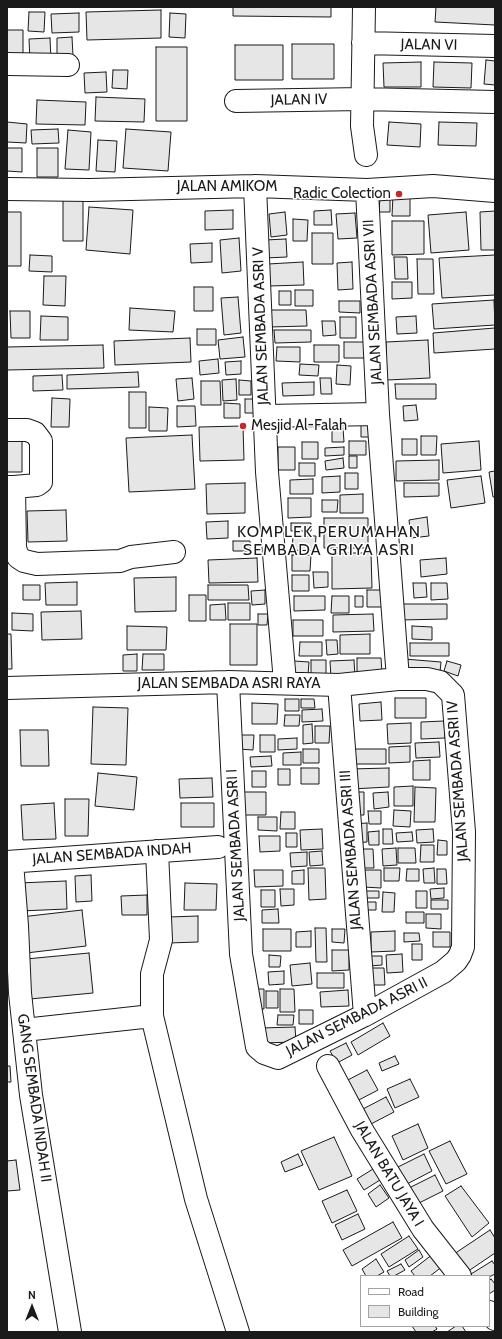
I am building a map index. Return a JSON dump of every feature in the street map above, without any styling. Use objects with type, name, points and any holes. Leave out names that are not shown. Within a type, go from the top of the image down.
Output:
[{"type":"street","points":[[364,7],[362,126],[366,155]]},
{"type":"street","name":"JALAN VI","points":[[363,43],[495,46]]},
{"type":"street","points":[[7,64],[68,65]]},
{"type":"street","name":"JALAN IV","points":[[236,101],[362,99],[495,102]]},
{"type":"street","name":"JALAN AMIKOM","points":[[7,189],[89,190],[255,186],[367,190],[434,186],[495,191]]},
{"type":"street","name":"JALAN SEMBADA ASRI V","points":[[255,186],[268,472],[286,682]]},
{"type":"street","name":"JALAN SEMBADA ASRI VII","points":[[367,190],[378,414],[398,679]]},
{"type":"street","points":[[265,416],[378,414]]},
{"type":"street","points":[[7,430],[27,430],[35,433],[41,441],[41,482],[30,486],[11,487],[15,548],[18,557],[24,561],[44,564],[120,561],[131,557],[174,552]]},
{"type":"street","name":"JALAN SEMBADA ASRI RAYA","points":[[7,688],[228,682],[339,684],[398,679],[427,679],[440,682],[448,688]]},
{"type":"street","name":"JALAN SEMBADA ASRI I","points":[[228,682],[241,954],[249,1007]]},
{"type":"street","name":"JALAN SEMBADA ASRI III","points":[[339,684],[365,1015]]},
{"type":"street","name":"JALAN SEMBADA ASRI IV","points":[[448,688],[453,695],[464,832],[463,947]]},
{"type":"street","name":"JALAN SEMBADA INDAH","points":[[9,862],[218,846]]},
{"type":"street","points":[[157,851],[161,940],[152,974],[152,1016],[196,1199],[238,1332]]},
{"type":"street","name":"GANG SEMBADA INDAH II","points":[[9,862],[31,1095],[70,1332]]},
{"type":"street","name":"JALAN SEMBADA ASRI II","points":[[249,1007],[257,1047],[264,1054],[278,1058],[365,1015],[443,972],[456,961],[463,947]]},
{"type":"street","points":[[24,1030],[152,1016]]},
{"type":"street","name":"JALAN BATU JAYA I","points":[[328,1066],[362,1130],[423,1229],[459,1275]]},
{"type":"building","points":[[233,7],[331,7],[331,17],[233,16]]},
{"type":"building","points":[[436,7],[495,7],[495,25],[435,22]]},
{"type":"building","points":[[161,10],[161,38],[87,40],[86,12]]},
{"type":"building","points":[[29,12],[45,12],[44,32],[28,31]]},
{"type":"building","points":[[79,13],[79,32],[52,33],[51,14]]},
{"type":"building","points":[[170,13],[186,14],[185,38],[169,37]]},
{"type":"building","points":[[7,30],[23,30],[23,56],[7,56]]},
{"type":"building","points":[[72,37],[73,56],[57,57],[57,38]]},
{"type":"building","points":[[50,38],[51,60],[30,61],[29,39]]},
{"type":"building","points":[[292,44],[334,44],[334,79],[292,79]]},
{"type":"building","points":[[235,45],[283,45],[283,80],[235,80]]},
{"type":"building","points":[[156,47],[187,47],[187,121],[156,121]]},
{"type":"building","points":[[486,60],[495,61],[495,85],[484,84]]},
{"type":"building","points":[[421,62],[421,87],[384,87],[383,63]]},
{"type":"building","points":[[434,62],[472,63],[471,88],[433,87]]},
{"type":"building","points":[[113,70],[128,70],[127,89],[112,88]]},
{"type":"building","points":[[106,72],[107,92],[85,93],[84,73]]},
{"type":"building","points":[[96,97],[145,99],[144,122],[95,121]]},
{"type":"building","points":[[37,100],[86,102],[85,125],[36,124]]},
{"type":"building","points":[[7,122],[27,124],[26,143],[7,142]]},
{"type":"building","points":[[389,122],[421,124],[420,147],[387,145]]},
{"type":"building","points":[[439,122],[477,123],[476,146],[438,145]]},
{"type":"building","points":[[58,129],[59,143],[32,144],[31,130]]},
{"type":"building","points":[[126,129],[171,132],[168,171],[123,168]]},
{"type":"building","points":[[68,130],[91,132],[89,170],[65,169]]},
{"type":"building","points":[[98,140],[117,141],[115,172],[96,171]]},
{"type":"building","points":[[7,148],[22,148],[22,172],[7,171]]},
{"type":"building","points":[[37,148],[58,148],[58,177],[37,177]]},
{"type":"building","points":[[393,195],[410,196],[410,216],[392,216]]},
{"type":"building","points":[[63,197],[83,197],[83,241],[63,241]]},
{"type":"building","points":[[380,197],[390,197],[390,212],[379,212]]},
{"type":"building","points":[[89,207],[133,210],[130,254],[86,250]]},
{"type":"building","points":[[233,210],[233,229],[205,230],[205,211]]},
{"type":"building","points":[[331,210],[332,225],[314,225],[314,211]]},
{"type":"building","points":[[495,211],[495,250],[481,250],[480,212]]},
{"type":"building","points":[[7,212],[21,212],[21,266],[7,266]]},
{"type":"building","points":[[285,212],[287,235],[271,237],[269,214]]},
{"type":"building","points":[[466,212],[469,250],[431,253],[428,215]]},
{"type":"building","points":[[355,213],[357,238],[338,239],[336,214]]},
{"type":"building","points":[[293,219],[308,220],[307,241],[293,241]]},
{"type":"building","points":[[392,221],[424,221],[424,254],[392,255]]},
{"type":"building","points":[[312,233],[333,233],[333,264],[312,264]]},
{"type":"building","points":[[239,238],[241,271],[222,273],[220,240]]},
{"type":"building","points":[[286,239],[287,257],[265,258],[265,240]]},
{"type":"building","points":[[212,243],[212,262],[191,263],[190,244]]},
{"type":"building","points":[[30,255],[52,256],[52,272],[29,271]]},
{"type":"building","points":[[495,255],[495,295],[442,298],[439,258]]},
{"type":"building","points":[[394,257],[407,257],[408,279],[395,279]]},
{"type":"building","points":[[417,259],[433,259],[434,294],[418,294]]},
{"type":"building","points":[[303,262],[304,285],[269,286],[268,264]]},
{"type":"building","points":[[352,262],[353,289],[338,290],[337,263]]},
{"type":"building","points":[[44,276],[66,276],[65,306],[43,305]]},
{"type":"building","points":[[392,282],[412,282],[412,298],[392,299]]},
{"type":"building","points":[[194,287],[213,287],[213,311],[194,311]]},
{"type":"building","points":[[295,290],[313,290],[313,306],[295,306]]},
{"type":"building","points":[[279,291],[291,291],[291,305],[279,305]]},
{"type":"building","points":[[238,297],[241,333],[224,335],[221,298]]},
{"type":"building","points":[[494,300],[495,325],[434,329],[432,304]]},
{"type":"building","points":[[339,301],[360,301],[360,313],[339,312]]},
{"type":"building","points":[[130,308],[175,311],[173,332],[129,330]]},
{"type":"building","points":[[268,310],[306,310],[307,326],[269,327]]},
{"type":"building","points":[[10,311],[30,311],[30,338],[11,338]]},
{"type":"building","points":[[41,316],[68,317],[68,340],[40,340]]},
{"type":"building","points":[[416,316],[417,333],[397,334],[396,317]]},
{"type":"building","points":[[340,317],[356,317],[356,338],[340,338]]},
{"type":"building","points":[[322,321],[335,321],[336,335],[323,336]]},
{"type":"building","points":[[495,328],[495,349],[434,353],[433,333]]},
{"type":"building","points":[[197,329],[216,329],[216,345],[197,345]]},
{"type":"building","points":[[274,330],[311,330],[311,342],[275,343]]},
{"type":"building","points":[[243,337],[245,357],[220,359],[218,340]]},
{"type":"building","points":[[190,338],[191,362],[115,365],[114,341]]},
{"type":"building","points":[[428,340],[430,378],[387,380],[386,342]]},
{"type":"building","points":[[344,342],[369,342],[369,358],[344,358]]},
{"type":"building","points":[[103,345],[104,368],[7,370],[7,347]]},
{"type":"building","points":[[314,345],[339,345],[339,362],[314,362]]},
{"type":"building","points":[[277,347],[300,347],[300,362],[276,361]]},
{"type":"building","points":[[218,359],[219,373],[200,375],[199,361]]},
{"type":"building","points":[[241,361],[241,374],[226,375],[225,362]]},
{"type":"building","points":[[300,364],[319,365],[318,376],[299,375]]},
{"type":"building","points":[[337,365],[351,366],[350,385],[336,384]]},
{"type":"building","points":[[138,372],[139,387],[67,389],[67,375]]},
{"type":"building","points":[[62,375],[63,390],[33,391],[33,376]]},
{"type":"building","points":[[192,378],[194,399],[178,401],[176,379]]},
{"type":"building","points":[[320,378],[331,378],[332,394],[321,394]]},
{"type":"building","points":[[236,379],[237,400],[223,401],[222,380]]},
{"type":"building","points":[[239,380],[251,381],[251,395],[239,395]]},
{"type":"building","points":[[201,381],[220,381],[221,405],[201,405]]},
{"type":"building","points":[[314,382],[314,395],[283,396],[282,383]]},
{"type":"building","points":[[395,384],[436,384],[436,399],[396,399]]},
{"type":"building","points":[[129,392],[146,392],[146,428],[129,428]]},
{"type":"building","points":[[52,398],[70,399],[69,427],[51,427]]},
{"type":"building","points":[[245,399],[255,399],[256,413],[245,413]]},
{"type":"building","points":[[224,403],[240,404],[240,418],[224,418]]},
{"type":"building","points":[[416,405],[418,420],[404,421],[403,406]]},
{"type":"building","points":[[177,406],[195,406],[196,426],[177,427]]},
{"type":"building","points":[[149,407],[168,408],[167,431],[149,431]]},
{"type":"building","points":[[361,425],[373,425],[373,437],[361,437]]},
{"type":"building","points":[[243,426],[244,460],[200,461],[199,427]]},
{"type":"building","points":[[332,428],[343,428],[344,442],[332,442]]},
{"type":"building","points":[[192,435],[195,489],[129,492],[126,438]]},
{"type":"building","points":[[421,436],[437,436],[436,455],[421,455]]},
{"type":"building","points":[[7,439],[22,439],[22,472],[7,472]]},
{"type":"building","points":[[402,439],[417,439],[417,455],[402,455]]},
{"type":"building","points":[[349,441],[366,441],[366,455],[349,455]]},
{"type":"building","points":[[479,441],[481,470],[443,473],[441,444]]},
{"type":"building","points":[[302,442],[318,442],[318,459],[302,459]]},
{"type":"building","points":[[278,447],[295,447],[295,470],[278,470]]},
{"type":"building","points":[[344,447],[344,455],[325,456],[325,448]]},
{"type":"building","points":[[349,456],[357,456],[357,468],[349,468]]},
{"type":"building","points":[[343,458],[344,468],[326,470],[325,461]]},
{"type":"building","points":[[439,460],[439,480],[396,481],[396,461]]},
{"type":"building","points":[[299,463],[315,463],[315,476],[299,476]]},
{"type":"building","points":[[495,471],[495,497],[493,497],[489,472]]},
{"type":"building","points":[[345,473],[358,473],[358,489],[345,489]]},
{"type":"building","points":[[340,476],[340,492],[322,493],[322,477]]},
{"type":"building","points":[[481,476],[485,503],[451,508],[447,480]]},
{"type":"building","points":[[313,479],[313,494],[290,494],[290,480]]},
{"type":"building","points":[[245,483],[245,513],[207,514],[206,484]]},
{"type":"building","points":[[404,483],[439,483],[439,496],[404,497]]},
{"type":"building","points":[[363,494],[363,513],[340,513],[340,495]]},
{"type":"building","points":[[288,498],[311,498],[311,517],[288,518]]},
{"type":"building","points":[[322,500],[338,500],[337,512],[322,512]]},
{"type":"building","points":[[66,510],[67,541],[28,542],[27,511]]},
{"type":"building","points":[[427,517],[429,536],[411,538],[409,520]]},
{"type":"building","points":[[324,518],[368,518],[368,548],[324,548]]},
{"type":"building","points":[[228,521],[228,538],[207,539],[206,522]]},
{"type":"building","points":[[291,523],[311,523],[311,531],[291,531]]},
{"type":"building","points":[[293,536],[316,536],[315,551],[292,550]]},
{"type":"building","points":[[233,541],[250,541],[250,551],[233,551]]},
{"type":"building","points":[[332,553],[371,553],[372,588],[332,589]]},
{"type":"building","points":[[292,555],[311,555],[310,571],[292,571]]},
{"type":"building","points":[[257,558],[258,582],[209,583],[208,560]]},
{"type":"building","points":[[446,558],[447,574],[421,577],[420,560]]},
{"type":"building","points":[[313,572],[328,572],[328,587],[314,588]]},
{"type":"building","points":[[292,575],[309,575],[309,591],[292,591]]},
{"type":"building","points":[[176,577],[176,611],[135,612],[134,578]]},
{"type":"building","points":[[77,582],[77,605],[46,605],[45,583]]},
{"type":"building","points":[[413,583],[426,583],[427,597],[414,598]]},
{"type":"building","points":[[431,583],[447,583],[448,599],[431,600]]},
{"type":"building","points":[[23,585],[40,585],[40,600],[23,600]]},
{"type":"building","points":[[208,585],[248,585],[249,600],[208,600]]},
{"type":"building","points":[[265,590],[265,604],[252,605],[251,591]]},
{"type":"building","points":[[367,590],[381,590],[382,607],[367,607]]},
{"type":"building","points":[[189,595],[206,595],[206,621],[189,621]]},
{"type":"building","points":[[294,596],[325,596],[325,610],[294,611]]},
{"type":"building","points":[[332,596],[349,596],[349,613],[331,613]]},
{"type":"building","points":[[355,596],[363,596],[363,607],[355,607]]},
{"type":"building","points":[[228,603],[250,603],[250,620],[228,620]]},
{"type":"building","points":[[225,604],[226,620],[210,620],[210,605]]},
{"type":"building","points":[[399,604],[447,604],[447,619],[400,620]]},
{"type":"building","points":[[81,611],[82,639],[42,640],[41,612]]},
{"type":"building","points":[[12,613],[33,614],[33,631],[12,630]]},
{"type":"building","points":[[258,614],[268,614],[267,625],[258,625]]},
{"type":"building","points":[[373,614],[374,631],[333,632],[333,615]]},
{"type":"building","points":[[293,620],[323,620],[323,636],[293,636]]},
{"type":"building","points":[[230,624],[257,624],[257,665],[230,665]]},
{"type":"building","points":[[127,626],[167,627],[166,650],[127,650]]},
{"type":"building","points":[[412,626],[432,627],[432,640],[412,639]]},
{"type":"building","points":[[7,634],[11,634],[12,669],[7,669]]},
{"type":"building","points":[[370,634],[370,654],[340,654],[340,635]]},
{"type":"building","points":[[326,640],[337,640],[338,654],[327,655]]},
{"type":"building","points":[[300,642],[322,642],[322,656],[299,656]]},
{"type":"building","points":[[410,643],[449,643],[449,656],[410,656]]},
{"type":"building","points":[[137,654],[137,671],[123,671],[123,655]]},
{"type":"building","points":[[143,654],[164,654],[164,670],[142,670]]},
{"type":"building","points":[[357,658],[381,658],[382,673],[357,674]]},
{"type":"building","points":[[404,659],[441,662],[440,672],[403,670]]},
{"type":"building","points":[[311,660],[326,660],[326,681],[311,681]]},
{"type":"building","points":[[354,660],[355,677],[331,678],[330,661]]},
{"type":"building","points":[[294,661],[309,662],[308,675],[293,675]]},
{"type":"building","points":[[447,661],[461,665],[458,676],[444,671]]},
{"type":"building","points":[[395,698],[426,698],[426,718],[395,718]]},
{"type":"building","points":[[285,699],[299,699],[299,711],[285,711]]},
{"type":"building","points":[[301,699],[314,699],[315,708],[301,708]]},
{"type":"building","points":[[381,702],[382,720],[360,721],[359,704]]},
{"type":"building","points":[[252,703],[278,704],[277,724],[252,724]]},
{"type":"building","points":[[93,707],[128,708],[126,765],[91,764]]},
{"type":"building","points":[[322,709],[323,721],[302,722],[302,710]]},
{"type":"building","points":[[285,715],[300,715],[299,726],[284,726]]},
{"type":"building","points":[[444,721],[445,738],[421,739],[421,722]]},
{"type":"building","points":[[411,723],[411,743],[388,744],[387,724]]},
{"type":"building","points":[[312,724],[313,743],[303,744],[303,725]]},
{"type":"building","points":[[315,726],[330,726],[329,743],[315,743]]},
{"type":"building","points":[[20,730],[48,730],[49,766],[21,766]]},
{"type":"building","points":[[239,735],[254,735],[253,750],[238,749]]},
{"type":"building","points":[[260,735],[275,735],[275,752],[260,752]]},
{"type":"building","points":[[297,738],[297,749],[278,750],[278,739]]},
{"type":"building","points":[[439,742],[440,757],[416,758],[415,743]]},
{"type":"building","points":[[410,746],[410,762],[389,763],[389,747]]},
{"type":"building","points":[[303,749],[319,749],[319,763],[303,763]]},
{"type":"building","points":[[355,749],[386,749],[386,764],[356,764]]},
{"type":"building","points":[[301,752],[301,765],[283,765],[283,753]]},
{"type":"building","points":[[271,756],[272,766],[251,767],[250,757]]},
{"type":"building","points":[[430,760],[430,780],[413,780],[413,761]]},
{"type":"building","points":[[301,768],[319,768],[319,784],[301,784]]},
{"type":"building","points":[[389,768],[389,787],[351,789],[350,769]]},
{"type":"building","points":[[278,769],[290,769],[290,785],[278,785]]},
{"type":"building","points":[[252,771],[266,771],[266,787],[252,787]]},
{"type":"building","points":[[98,773],[137,777],[134,810],[95,806]]},
{"type":"building","points":[[212,778],[213,797],[180,798],[179,779]]},
{"type":"building","points":[[413,786],[413,806],[394,806],[394,787]]},
{"type":"building","points":[[415,787],[436,788],[435,822],[414,822]]},
{"type":"building","points":[[242,792],[266,792],[266,815],[242,815]]},
{"type":"building","points":[[353,792],[364,792],[364,815],[353,815]]},
{"type":"building","points":[[388,792],[389,807],[374,809],[373,793]]},
{"type":"building","points":[[65,799],[89,799],[88,836],[65,836]]},
{"type":"building","points":[[54,803],[56,839],[23,840],[21,805]]},
{"type":"building","points":[[181,803],[214,803],[214,827],[181,827]]},
{"type":"building","points":[[394,810],[411,811],[410,827],[393,826]]},
{"type":"building","points":[[368,811],[381,811],[381,824],[369,824]]},
{"type":"building","points":[[281,812],[295,812],[295,829],[280,829]]},
{"type":"building","points":[[258,817],[277,817],[277,831],[258,830]]},
{"type":"building","points":[[367,823],[367,842],[353,843],[353,824]]},
{"type":"building","points":[[322,829],[323,849],[301,850],[300,830]]},
{"type":"building","points":[[383,829],[392,829],[393,844],[383,844]]},
{"type":"building","points":[[433,829],[434,842],[417,843],[416,830]]},
{"type":"building","points":[[379,831],[379,845],[369,845],[368,832]]},
{"type":"building","points":[[412,832],[413,841],[397,842],[396,833]]},
{"type":"building","points":[[286,833],[297,833],[297,847],[286,847]]},
{"type":"building","points":[[259,836],[280,836],[280,851],[260,852]]},
{"type":"building","points":[[438,840],[447,841],[447,855],[437,855]]},
{"type":"building","points":[[421,845],[434,845],[434,862],[420,862]]},
{"type":"building","points":[[396,848],[397,865],[383,866],[382,849]]},
{"type":"building","points":[[398,848],[415,848],[416,863],[398,863]]},
{"type":"building","points":[[357,849],[373,849],[374,868],[357,868]]},
{"type":"building","points":[[322,851],[323,865],[310,866],[309,852]]},
{"type":"building","points":[[307,852],[307,866],[291,867],[290,853]]},
{"type":"building","points":[[308,868],[325,868],[326,899],[309,900]]},
{"type":"building","points":[[384,868],[400,868],[399,881],[384,881]]},
{"type":"building","points":[[434,868],[435,883],[424,883],[423,869]]},
{"type":"building","points":[[407,869],[419,869],[419,881],[406,881]]},
{"type":"building","points":[[437,869],[446,869],[447,884],[437,884]]},
{"type":"building","points":[[254,870],[283,870],[283,886],[255,887]]},
{"type":"building","points":[[304,870],[304,884],[292,884],[292,871]]},
{"type":"building","points":[[364,870],[381,870],[381,888],[363,887]]},
{"type":"building","points":[[91,875],[92,901],[76,902],[75,876]]},
{"type":"building","points":[[66,881],[67,909],[20,911],[19,883]]},
{"type":"building","points":[[185,883],[217,884],[216,910],[184,910]]},
{"type":"building","points":[[444,888],[444,898],[431,899],[430,889]]},
{"type":"building","points":[[280,889],[294,889],[294,905],[281,906]]},
{"type":"building","points":[[261,890],[275,890],[275,907],[261,907]]},
{"type":"building","points":[[362,891],[379,891],[379,898],[362,898]]},
{"type":"building","points":[[416,891],[427,891],[427,908],[416,908]]},
{"type":"building","points":[[383,892],[395,893],[394,912],[382,912]]},
{"type":"building","points":[[147,895],[147,915],[122,915],[121,896]]},
{"type":"building","points":[[431,900],[448,900],[448,909],[431,909]]},
{"type":"building","points":[[362,902],[376,902],[376,910],[362,910]]},
{"type":"building","points":[[278,909],[279,923],[262,923],[262,910]]},
{"type":"building","points":[[82,910],[86,946],[26,953],[21,917]]},
{"type":"building","points":[[406,912],[424,912],[424,923],[406,923]]},
{"type":"building","points":[[426,914],[441,914],[441,929],[426,928]]},
{"type":"building","points":[[198,916],[198,942],[169,943],[169,917]]},
{"type":"building","points":[[315,928],[326,928],[327,962],[316,962]]},
{"type":"building","points":[[263,929],[291,929],[291,951],[263,951]]},
{"type":"building","points":[[332,929],[345,929],[344,943],[332,942]]},
{"type":"building","points":[[311,931],[311,947],[296,947],[296,932]]},
{"type":"building","points":[[395,931],[395,951],[371,952],[371,932]]},
{"type":"building","points":[[433,932],[450,932],[450,947],[433,947]]},
{"type":"building","points":[[404,933],[419,933],[420,941],[404,942]]},
{"type":"building","points":[[412,944],[422,944],[422,960],[412,960]]},
{"type":"building","points":[[332,950],[349,950],[349,970],[332,971]]},
{"type":"building","points":[[89,953],[93,993],[30,999],[26,959]]},
{"type":"building","points":[[402,954],[403,972],[387,973],[386,955]]},
{"type":"building","points":[[269,955],[281,956],[280,967],[269,967]]},
{"type":"building","points":[[370,956],[382,956],[382,965],[370,966]]},
{"type":"building","points":[[310,963],[312,984],[292,986],[290,965]]},
{"type":"building","points":[[366,968],[384,968],[385,985],[367,985]]},
{"type":"building","points":[[284,971],[284,984],[269,985],[268,972]]},
{"type":"building","points":[[317,973],[344,973],[344,988],[317,988]]},
{"type":"building","points":[[253,989],[264,989],[264,1009],[253,1009]]},
{"type":"building","points":[[280,989],[294,989],[295,1012],[280,1012]]},
{"type":"building","points":[[348,990],[349,1006],[321,1007],[320,992]]},
{"type":"building","points":[[266,991],[278,991],[278,1008],[266,1008]]},
{"type":"building","points":[[299,1010],[313,1010],[313,1024],[299,1024]]},
{"type":"building","points":[[278,1015],[294,1015],[293,1025],[277,1025]]},
{"type":"building","points":[[383,1023],[390,1036],[358,1055],[351,1042]]},
{"type":"building","points":[[295,1027],[296,1042],[262,1043],[261,1028]]},
{"type":"building","points":[[346,1043],[352,1055],[337,1063],[330,1051]]},
{"type":"building","points":[[395,1056],[399,1064],[382,1071],[379,1063]]},
{"type":"building","points":[[7,1066],[10,1066],[11,1082],[7,1082]]},
{"type":"building","points":[[367,1070],[378,1090],[355,1102],[344,1082]]},
{"type":"building","points":[[410,1079],[419,1097],[395,1108],[387,1089]]},
{"type":"building","points":[[386,1097],[394,1112],[369,1125],[361,1110]]},
{"type":"building","points":[[418,1124],[428,1148],[403,1160],[392,1136]]},
{"type":"building","points":[[334,1137],[352,1176],[319,1190],[301,1151]]},
{"type":"building","points":[[450,1141],[467,1174],[446,1184],[429,1151]]},
{"type":"building","points":[[298,1154],[303,1165],[285,1172],[281,1162]]},
{"type":"building","points":[[424,1154],[432,1171],[403,1186],[394,1169]]},
{"type":"building","points":[[16,1160],[20,1190],[7,1191],[7,1161]]},
{"type":"building","points":[[373,1169],[380,1180],[364,1190],[357,1179]]},
{"type":"building","points":[[435,1175],[443,1191],[415,1205],[407,1189]]},
{"type":"building","points":[[380,1185],[389,1198],[376,1207],[368,1194]]},
{"type":"building","points":[[461,1186],[489,1223],[472,1237],[445,1196]]},
{"type":"building","points":[[347,1190],[357,1211],[332,1223],[322,1201]]},
{"type":"building","points":[[358,1214],[365,1229],[342,1240],[335,1225]]},
{"type":"building","points":[[393,1222],[402,1238],[352,1266],[343,1250]]},
{"type":"building","points":[[490,1230],[495,1238],[495,1253],[467,1272],[454,1254]]},
{"type":"building","points":[[409,1236],[418,1249],[389,1267],[381,1254]]},
{"type":"building","points":[[419,1250],[423,1257],[409,1267],[405,1260]]},
{"type":"building","points":[[433,1254],[443,1266],[431,1275],[414,1275],[411,1271]]},
{"type":"building","points":[[376,1259],[384,1272],[379,1275],[365,1275],[362,1269]]},
{"type":"building","points":[[492,1261],[495,1265],[495,1274],[490,1276],[490,1275],[471,1274]]},
{"type":"building","points":[[401,1264],[405,1270],[396,1275],[389,1275],[387,1271]]},
{"type":"building","points":[[491,1279],[495,1284],[495,1290],[490,1293]]},
{"type":"building","points":[[413,1327],[436,1327],[437,1329],[432,1332],[416,1332]]},
{"type":"building","points":[[454,1327],[463,1327],[466,1332],[447,1332]]},
{"type":"place","name":"Radic Colection","points":[[399,194]]},
{"type":"place","name":"Mesjid Al-Falah","points":[[243,426]]},
{"type":"district","name":"KOMPLEK PERUMAHAN SEMBADA GRIYA ASRI","points":[[329,541]]}]
